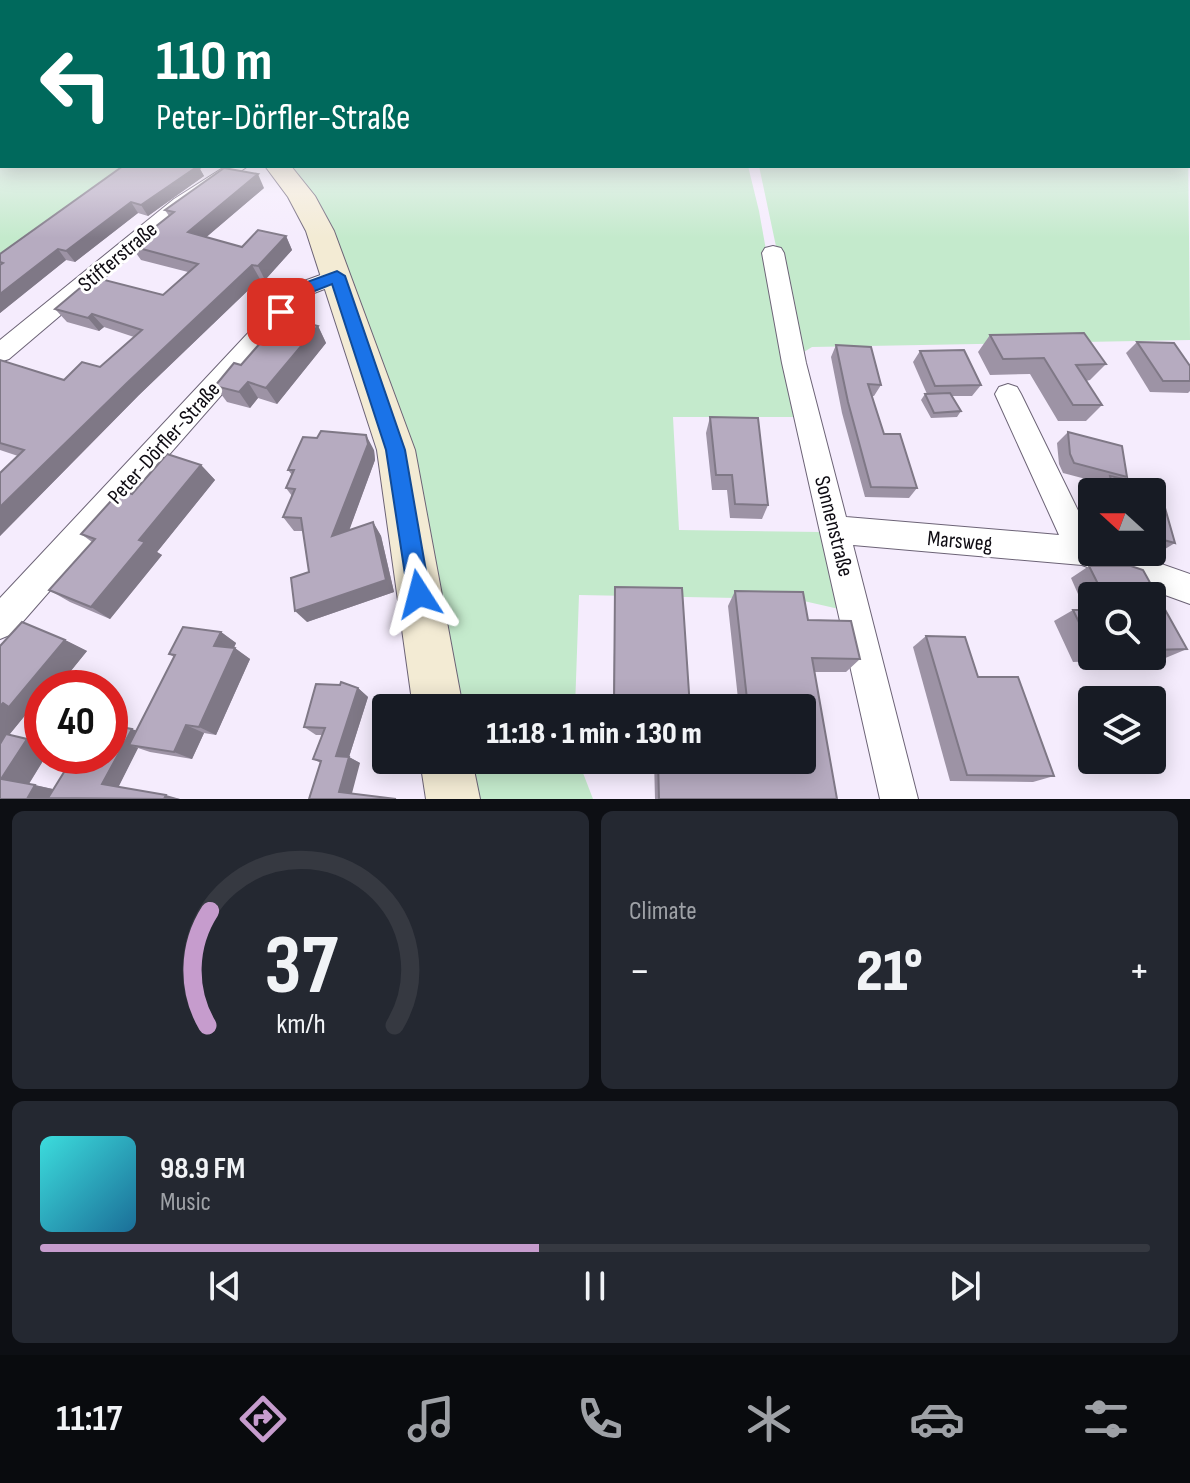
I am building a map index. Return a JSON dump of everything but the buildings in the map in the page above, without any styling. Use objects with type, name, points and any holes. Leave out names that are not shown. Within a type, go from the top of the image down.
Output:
[{"type":"street","name":"Stifterstraße","points":[[0,353],[181,203],[236,168]]},
{"type":"street","points":[[280,168],[301,196],[320,231],[396,450],[436,694]]},
{"type":"street","name":"Sonnenstraße","points":[[773,253],[794,363],[837,530],[899,799]]},
{"type":"street","name":"Peter-Dörfler-Straße","points":[[0,622],[301,290],[337,276]]},
{"type":"street","points":[[1008,394],[1078,543]]},
{"type":"street","name":"Marsweg","points":[[837,530],[1078,551]]},
{"type":"street","name":"Marsweg","points":[[1125,566],[1190,589]]},
{"type":"street","points":[[449,774],[453,799]]},
{"type":"green space","points":[[0,168],[137,168],[0,266]]},
{"type":"green space","points":[[293,168],[748,168],[796,417],[673,417],[679,530],[820,532],[839,609],[795,599],[579,595],[575,694],[451,694],[411,454],[350,274],[318,203]]},
{"type":"green space","points":[[759,168],[1188,168],[1190,340],[812,347],[799,355]]},
{"type":"green space","points":[[465,774],[583,774],[593,799],[469,799]]},
{"type":"route","points":[[281,312],[301,290],[337,276],[396,450],[419,594]]}]
